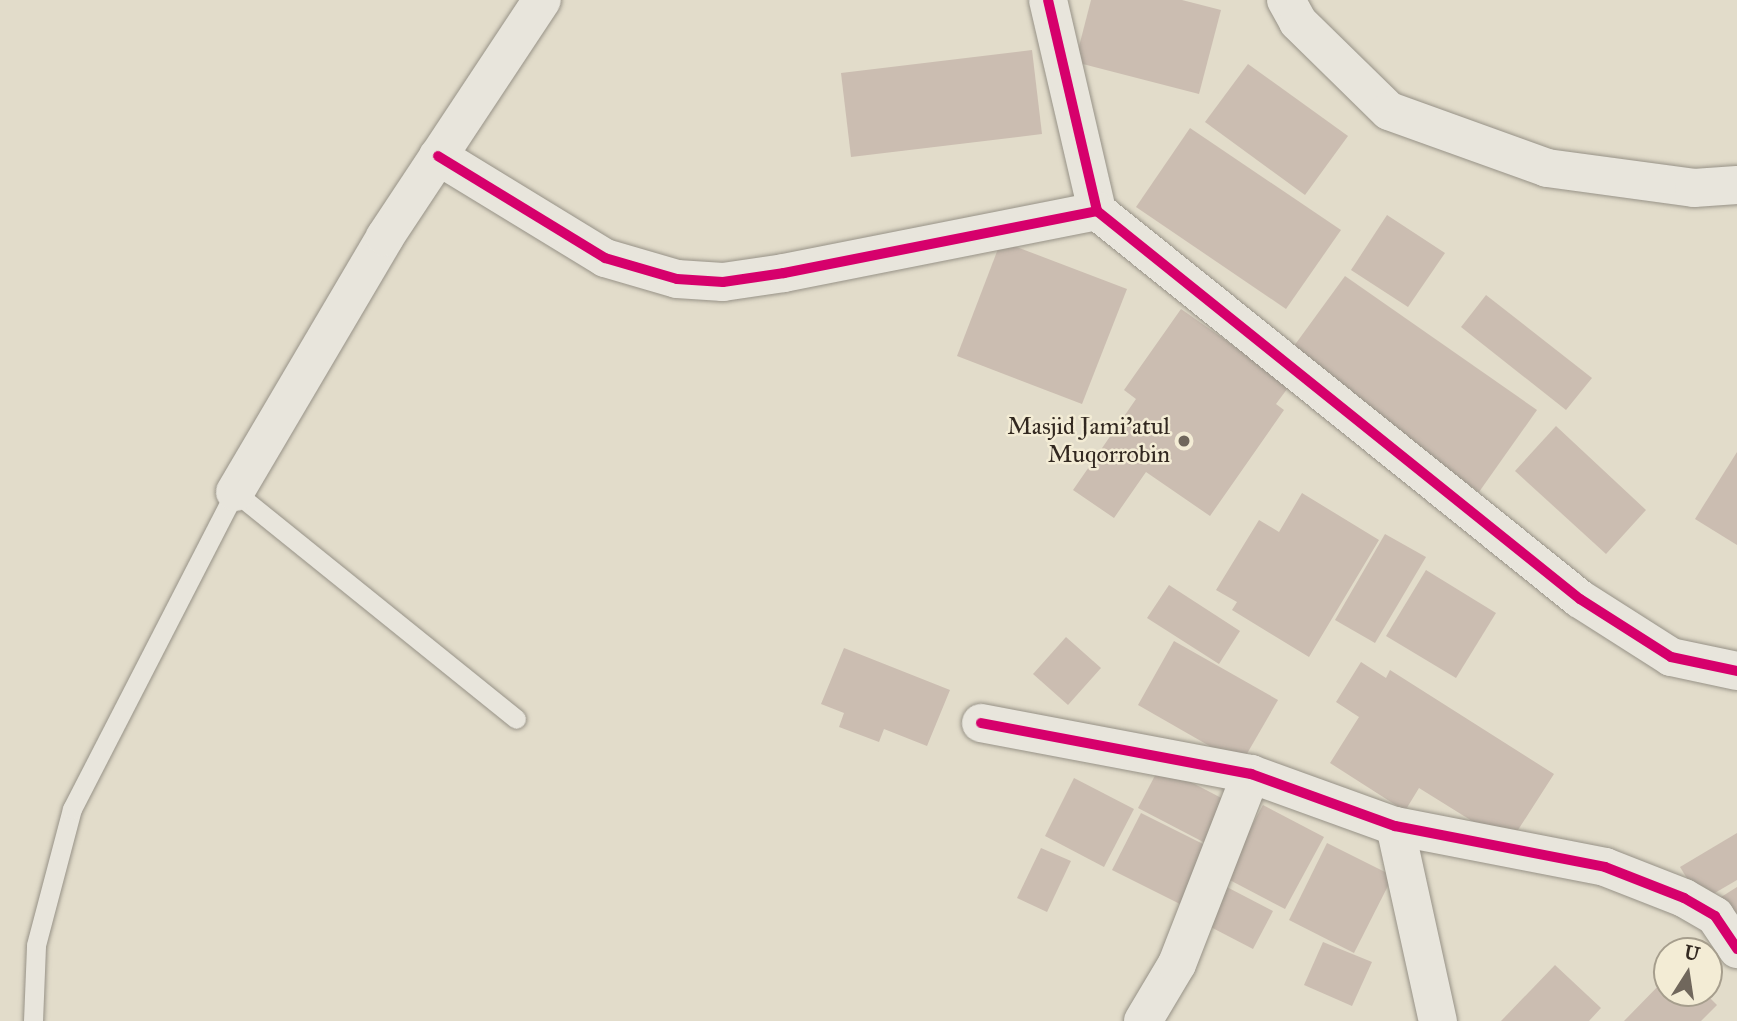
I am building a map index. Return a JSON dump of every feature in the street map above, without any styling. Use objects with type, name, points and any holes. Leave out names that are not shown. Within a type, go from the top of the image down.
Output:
[{"type":"street","points":[[235,492],[385,237],[542,0]]},
{"type":"street","points":[[1048,0],[1097,211],[1580,599],[1671,657],[1737,671]]},
{"type":"street","points":[[1286,0],[1298,22],[1389,111],[1547,168],[1695,188],[1737,185]]},
{"type":"street","points":[[438,156],[605,258],[688,280],[723,282],[784,273],[1097,211]]},
{"type":"street","points":[[981,723],[1251,774],[1395,826],[1605,867],[1684,898],[1715,915],[1737,949]]},
{"type":"street","points":[[1143,1021],[1177,964],[1251,774]]},
{"type":"street","points":[[1395,826],[1438,1021]]},
{"type":"lane","points":[[33,1021],[36,945],[72,809],[235,492],[516,719]]},
{"type":"building","points":[[1091,0],[1182,0],[1221,10],[1199,94],[1075,62]]},
{"type":"building","points":[[1032,50],[1042,134],[851,157],[841,73]]},
{"type":"building","points":[[1248,64],[1348,136],[1305,195],[1205,122]]},
{"type":"building","points":[[1190,128],[1341,230],[1286,309],[1136,207]]},
{"type":"building","points":[[1387,215],[1445,253],[1408,307],[1351,270]]},
{"type":"building","points":[[1001,241],[1127,289],[1082,404],[957,356]]},
{"type":"building","points":[[1345,276],[1537,410],[1479,492],[1286,357]]},
{"type":"building","points":[[1486,295],[1592,378],[1566,410],[1461,327]]},
{"type":"building","name":"Masjid Jami'atul Muqorrobin","points":[[1181,309],[1290,385],[1276,404],[1284,410],[1210,516],[1146,472],[1114,518],[1073,490],[1136,399],[1124,390]]},
{"type":"building","points":[[1556,426],[1646,510],[1606,554],[1515,471]]},
{"type":"building","points":[[1737,452],[1737,545],[1695,519]]},
{"type":"building","points":[[1302,493],[1379,540],[1309,657],[1232,610],[1237,602],[1216,590],[1259,520],[1279,532]]},
{"type":"building","points":[[1385,534],[1426,557],[1375,643],[1335,620]]},
{"type":"building","points":[[1426,570],[1496,613],[1456,678],[1386,636]]},
{"type":"building","points":[[1169,585],[1240,631],[1219,664],[1147,618]]},
{"type":"building","points":[[1066,637],[1101,668],[1068,705],[1033,674]]},
{"type":"building","points":[[1174,641],[1278,700],[1241,764],[1138,705]]},
{"type":"building","points":[[844,648],[950,690],[927,746],[884,729],[879,742],[839,727],[844,713],[821,704]]},
{"type":"building","points":[[1361,662],[1386,678],[1390,670],[1554,774],[1509,844],[1419,788],[1405,811],[1330,763],[1359,717],[1336,702]]},
{"type":"building","points":[[1160,766],[1231,803],[1209,845],[1138,808]]},
{"type":"building","points":[[1074,778],[1134,809],[1104,867],[1045,836]]},
{"type":"building","points":[[1263,805],[1324,837],[1285,909],[1224,877]]},
{"type":"building","points":[[1141,813],[1215,850],[1186,907],[1112,870]]},
{"type":"building","points":[[1737,833],[1737,880],[1701,901],[1680,867]]},
{"type":"building","points":[[1327,843],[1393,876],[1354,953],[1289,920]]},
{"type":"building","points":[[1041,848],[1071,861],[1047,912],[1017,898]]},
{"type":"building","points":[[1221,884],[1273,911],[1253,949],[1201,922]]},
{"type":"building","points":[[1737,887],[1737,930],[1718,899]]},
{"type":"building","points":[[1323,942],[1372,962],[1352,1006],[1304,985]]},
{"type":"building","points":[[1555,965],[1601,1008],[1589,1021],[1501,1021]]},
{"type":"building","points":[[1653,991],[1653,1007],[1715,1007],[1701,1021],[1624,1021]]},
{"type":"cycle path","points":[[1048,0],[1097,211],[1580,599],[1671,657],[1737,671]]},
{"type":"cycle path","points":[[438,156],[605,258],[677,279],[723,282],[784,273],[1097,211]]},
{"type":"cycle path","points":[[981,723],[1251,774],[1395,826],[1605,867],[1684,898],[1715,916],[1737,949]]},
{"type":"place","name":"Masjid Jami'atul Muqorrobin","points":[[1184,441]]}]
